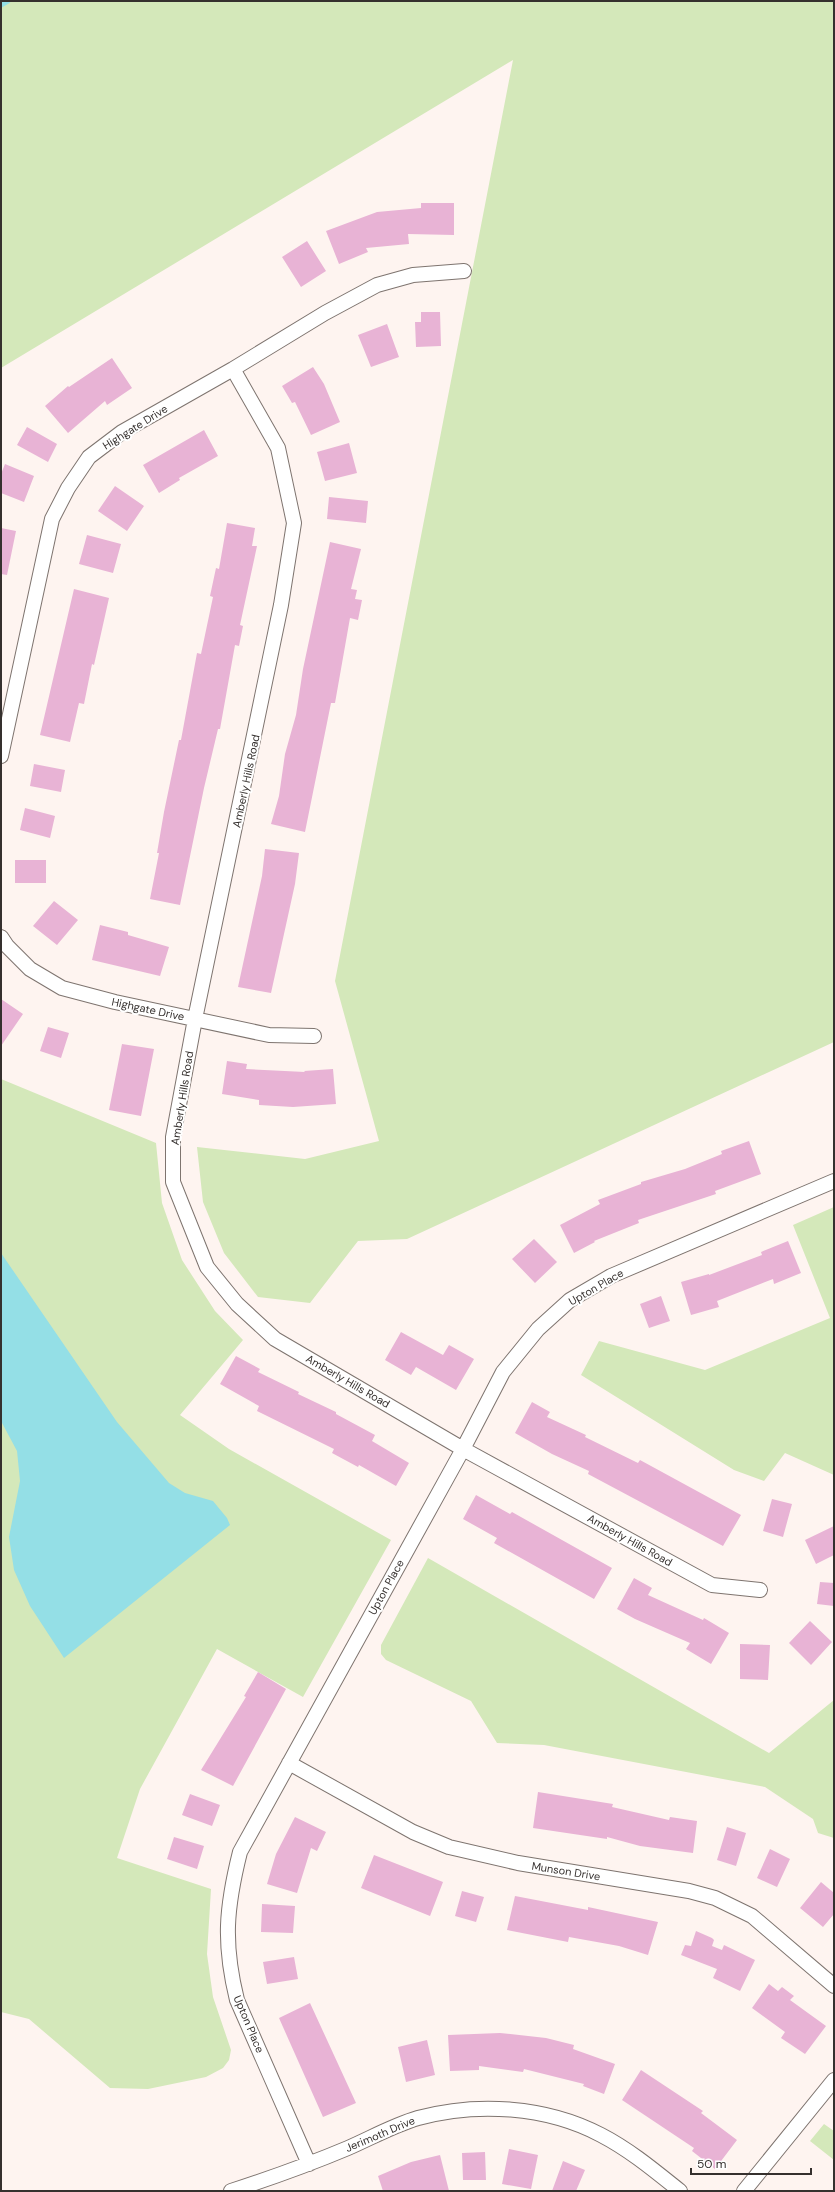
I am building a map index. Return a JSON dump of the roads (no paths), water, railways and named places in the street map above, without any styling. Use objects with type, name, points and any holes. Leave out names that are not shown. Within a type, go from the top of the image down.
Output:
[{"type":"street","name":"Highgate Drive","points":[[1,756],[52,520],[68,488],[89,457],[122,432],[234,369],[325,313],[377,285],[413,275],[464,271]]},
{"type":"street","name":"Amberly Hills Road","points":[[234,369],[278,448],[294,523],[280,612],[195,1019],[173,1137],[173,1182],[207,1267],[237,1304],[276,1339],[463,1449],[712,1585],[760,1590]]},
{"type":"street","name":"Highgate Drive","points":[[1,936],[7,946],[30,969],[62,988],[115,1002],[269,1035],[314,1036]]},
{"type":"street","name":"Upton Place","points":[[309,2164],[237,2000],[230,1971],[227,1937],[230,1894],[240,1852],[463,1449],[503,1372],[538,1329],[570,1300],[611,1276],[834,1181]]},
{"type":"street","name":"Munson Drive","points":[[289,1763],[413,1832],[449,1847],[518,1863],[689,1890],[716,1898],[752,1916],[834,1986]]},
{"type":"street","points":[[744,2191],[834,2080]]},
{"type":"street","name":"Jerimoth Drive","points":[[231,2191],[309,2164],[417,2118],[460,2110],[499,2109],[553,2116],[601,2135],[645,2163],[680,2191]]},
{"type":"water","points":[[1,1253],[117,1422],[169,1483],[185,1493],[213,1501],[227,1518],[230,1525],[64,1658],[30,1606],[14,1570],[9,1537],[20,1481],[17,1451],[1,1421]]},
{"type":"waterway","points":[[1,5],[8,1]]}]
